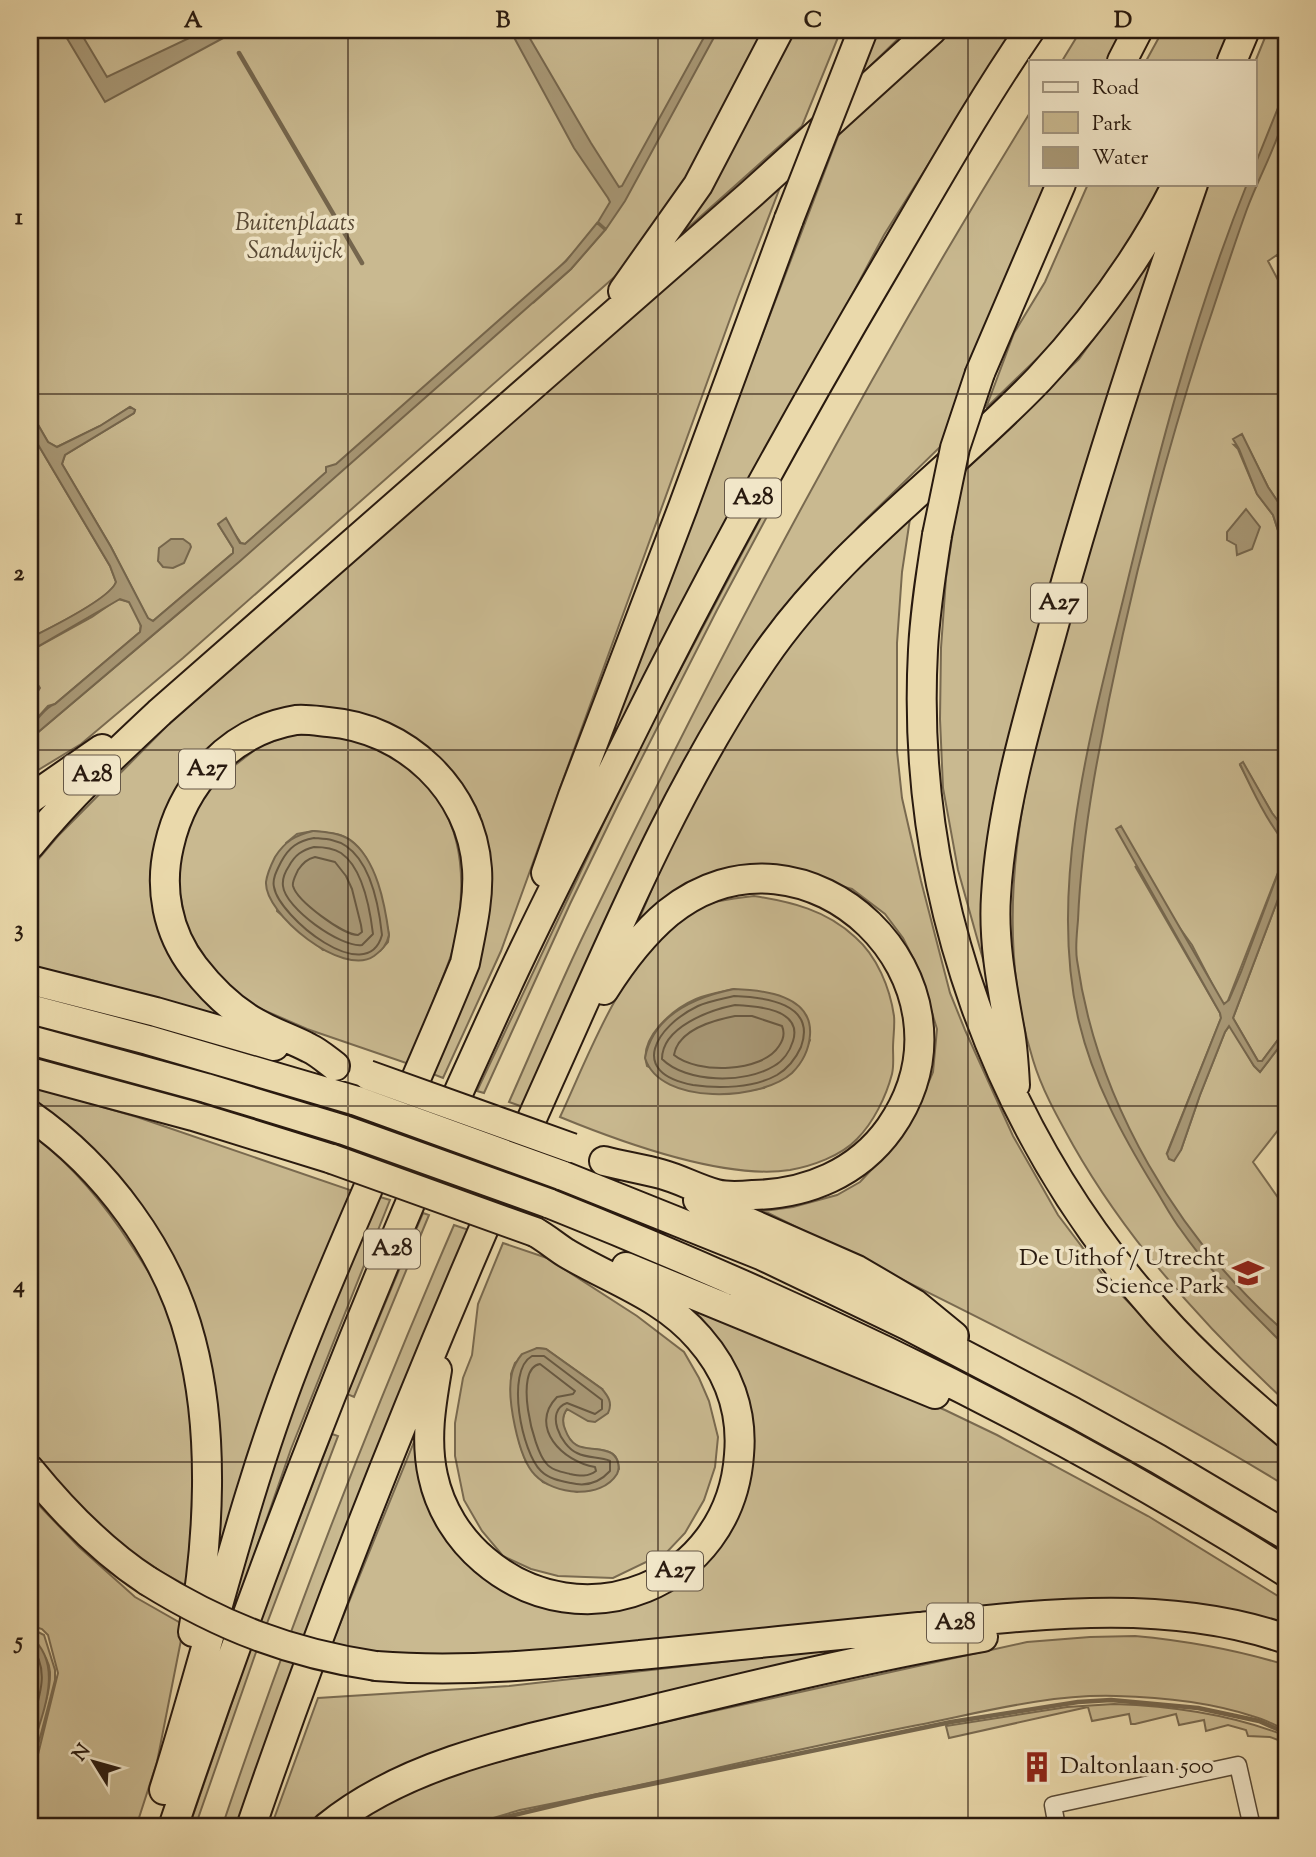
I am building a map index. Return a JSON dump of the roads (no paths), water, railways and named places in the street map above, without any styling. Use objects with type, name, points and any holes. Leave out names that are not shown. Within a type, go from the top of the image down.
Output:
[{"type":"highway","name":"A28","points":[[588,337],[698,185],[779,30]]},
{"type":"highway","name":"A28","points":[[507,985],[573,796],[789,219],[863,30]]},
{"type":"highway","name":"A28","points":[[30,845],[60,808],[93,774],[160,712],[841,114],[932,30]]},
{"type":"highway","name":"A28","points":[[173,1827],[210,1719],[337,1382],[457,1096],[507,985],[751,501],[978,109],[1030,30]]},
{"type":"highway","points":[[1123,60],[1138,30]]},
{"type":"highway","points":[[1234,60],[1247,30]]},
{"type":"highway","points":[[1017,1105],[983,1029],[967,984],[945,904],[932,830],[923,738],[923,661],[927,601],[955,448],[980,373],[1060,186]]},
{"type":"highway","points":[[251,1827],[363,1522],[444,1324],[563,1049],[660,839],[719,731],[761,662],[812,596],[1008,409],[1070,343],[1132,262],[1176,186]]},
{"type":"highway","name":"A27","points":[[1192,186],[1070,565],[1006,810],[996,897],[997,951],[1002,996],[1011,1034],[1017,1105],[1054,1172],[1081,1216],[1140,1293],[1196,1354],[1286,1433]]},
{"type":"highway","name":"A28","points":[[30,799],[65,772],[160,712]]},
{"type":"highway","name":"A27","points":[[164,1790],[260,1461],[294,1365],[465,963],[477,896],[477,867],[468,827],[449,789],[434,771],[408,749],[384,735],[346,723],[298,720],[243,739],[213,761],[189,791],[179,811],[166,856],[164,882],[173,931],[193,966],[217,994],[258,1024],[312,1049],[335,1066]]},
{"type":"highway","points":[[563,1049],[613,976],[645,936],[669,912],[707,891],[747,880],[780,881],[806,886],[819,889],[840,901],[876,930],[897,956],[911,986],[920,1037],[913,1082],[905,1102],[883,1138],[848,1169],[828,1180],[786,1193],[718,1194],[662,1174],[604,1161]]},
{"type":"highway","name":"A27","points":[[30,980],[156,1012],[368,1075],[572,1148],[857,1270],[915,1304],[996,1370]]},
{"type":"highway","name":"A27","points":[[30,1009],[148,1040],[357,1101],[561,1175],[763,1256],[996,1370],[1158,1459],[1286,1535]]},
{"type":"highway","name":"A27","points":[[30,1040],[181,1081],[344,1130],[548,1203],[719,1273],[813,1315],[1056,1437],[1139,1482],[1286,1572]]},
{"type":"highway","name":"A27","points":[[30,1072],[193,1116],[332,1159],[535,1231],[822,1346],[1000,1422],[1056,1437]]},
{"type":"highway","name":"A27","points":[[30,1115],[67,1144],[126,1209],[165,1274],[191,1340],[198,1377],[207,1457],[202,1582],[155,1827]]},
{"type":"highway","name":"A27","points":[[444,1324],[428,1445],[433,1476],[445,1510],[466,1545],[515,1583],[555,1597],[579,1600],[608,1599],[654,1584],[679,1569],[696,1554],[722,1516],[733,1492],[738,1466],[738,1414],[724,1375],[698,1337],[676,1315],[637,1289],[567,1253],[535,1231]]},
{"type":"highway","name":"A28","points":[[30,1471],[55,1501],[104,1549],[183,1603],[257,1637],[322,1657],[376,1666],[424,1670],[530,1666],[957,1623],[1124,1613],[1165,1614],[1202,1619],[1286,1639]]},
{"type":"highway","name":"A28","points":[[327,1827],[376,1792],[467,1756],[718,1693],[863,1661],[932,1646],[1124,1613]]},
{"type":"street","points":[[1057,1827],[1053,1805],[1238,1765],[1252,1827]]},
{"type":"water","points":[[62,30],[79,30],[107,77],[206,30],[238,30],[105,102]]},
{"type":"water","points":[[510,30],[525,30],[619,187],[622,186],[708,30],[718,30],[625,201],[606,229],[598,222],[610,202],[574,148]]},
{"type":"water","points":[[1286,88],[1285,115],[1247,209],[1202,342],[1140,559],[1115,669],[1091,797],[1082,867],[1076,950],[1087,1013],[1103,1065],[1123,1116],[1148,1164],[1211,1255],[1247,1296],[1286,1333],[1286,1347],[1231,1291],[1193,1246],[1170,1214],[1120,1127],[1100,1086],[1079,1022],[1070,971],[1068,918],[1070,864],[1087,756],[1149,494],[1210,286],[1246,186],[1256,186],[1256,163]]},
{"type":"water","points":[[597,223],[605,230],[571,269],[239,562],[30,739],[30,726],[44,711],[140,632],[141,626],[129,602],[120,599],[30,651],[30,638],[91,605],[103,597],[116,582],[110,566],[30,431],[30,411],[48,442],[57,447],[100,426],[130,407],[135,410],[65,455],[62,464],[111,547],[148,618],[153,621],[233,553],[233,548],[218,524],[226,518],[240,543],[245,544],[326,472],[326,467],[336,464],[566,261]]},
{"type":"water","points":[[1242,434],[1268,487],[1286,514],[1286,555],[1273,515],[1257,494],[1233,439]]},
{"type":"water","points":[[1246,509],[1260,527],[1252,549],[1237,555],[1236,545],[1227,540],[1227,532]]},
{"type":"water","points":[[171,539],[183,539],[191,547],[184,563],[173,568],[163,567],[158,561],[159,548]]},
{"type":"water","points":[[1243,762],[1272,813],[1286,831],[1286,845],[1255,796],[1240,764]]},
{"type":"water","points":[[1121,826],[1224,1004],[1229,1000],[1241,972],[1286,852],[1286,878],[1233,1018],[1258,1061],[1262,1061],[1286,1029],[1286,1038],[1260,1072],[1229,1026],[1200,1095],[1181,1150],[1174,1161],[1169,1159],[1167,1154],[1221,1018],[1116,829]]},
{"type":"water","points":[[313,831],[337,834],[350,840],[359,848],[373,870],[382,897],[389,935],[384,947],[374,956],[360,960],[344,958],[326,951],[291,925],[269,895],[266,882],[279,851],[301,834]]},
{"type":"water","points":[[734,989],[772,993],[795,1003],[803,1011],[809,1022],[810,1035],[804,1056],[792,1073],[758,1089],[712,1094],[670,1085],[654,1074],[645,1058],[657,1030],[666,1019],[691,1003]]},
{"type":"water","points":[[537,1348],[546,1349],[602,1389],[608,1397],[608,1413],[595,1422],[567,1409],[563,1419],[573,1443],[583,1448],[612,1453],[616,1458],[619,1468],[617,1474],[600,1488],[577,1492],[554,1487],[535,1475],[523,1455],[512,1411],[512,1373],[522,1354]]},
{"type":"water","points":[[30,1636],[41,1648],[49,1677],[48,1693],[30,1755]]},
{"type":"waterway","points":[[239,53],[362,263]]},
{"type":"waterway","points":[[464,1827],[594,1796],[951,1722],[1078,1702],[1111,1700],[1198,1708],[1259,1721],[1286,1733]]},
{"type":"place","name":"De Uithof / Utrecht Science Park","points":[[1248,1273]]},
{"type":"place","name":"Daltonlaan 500","points":[[1037,1767]]},
{"type":"park label","name":"Buitenplaats Sandwijck","points":[[295,238]]}]
